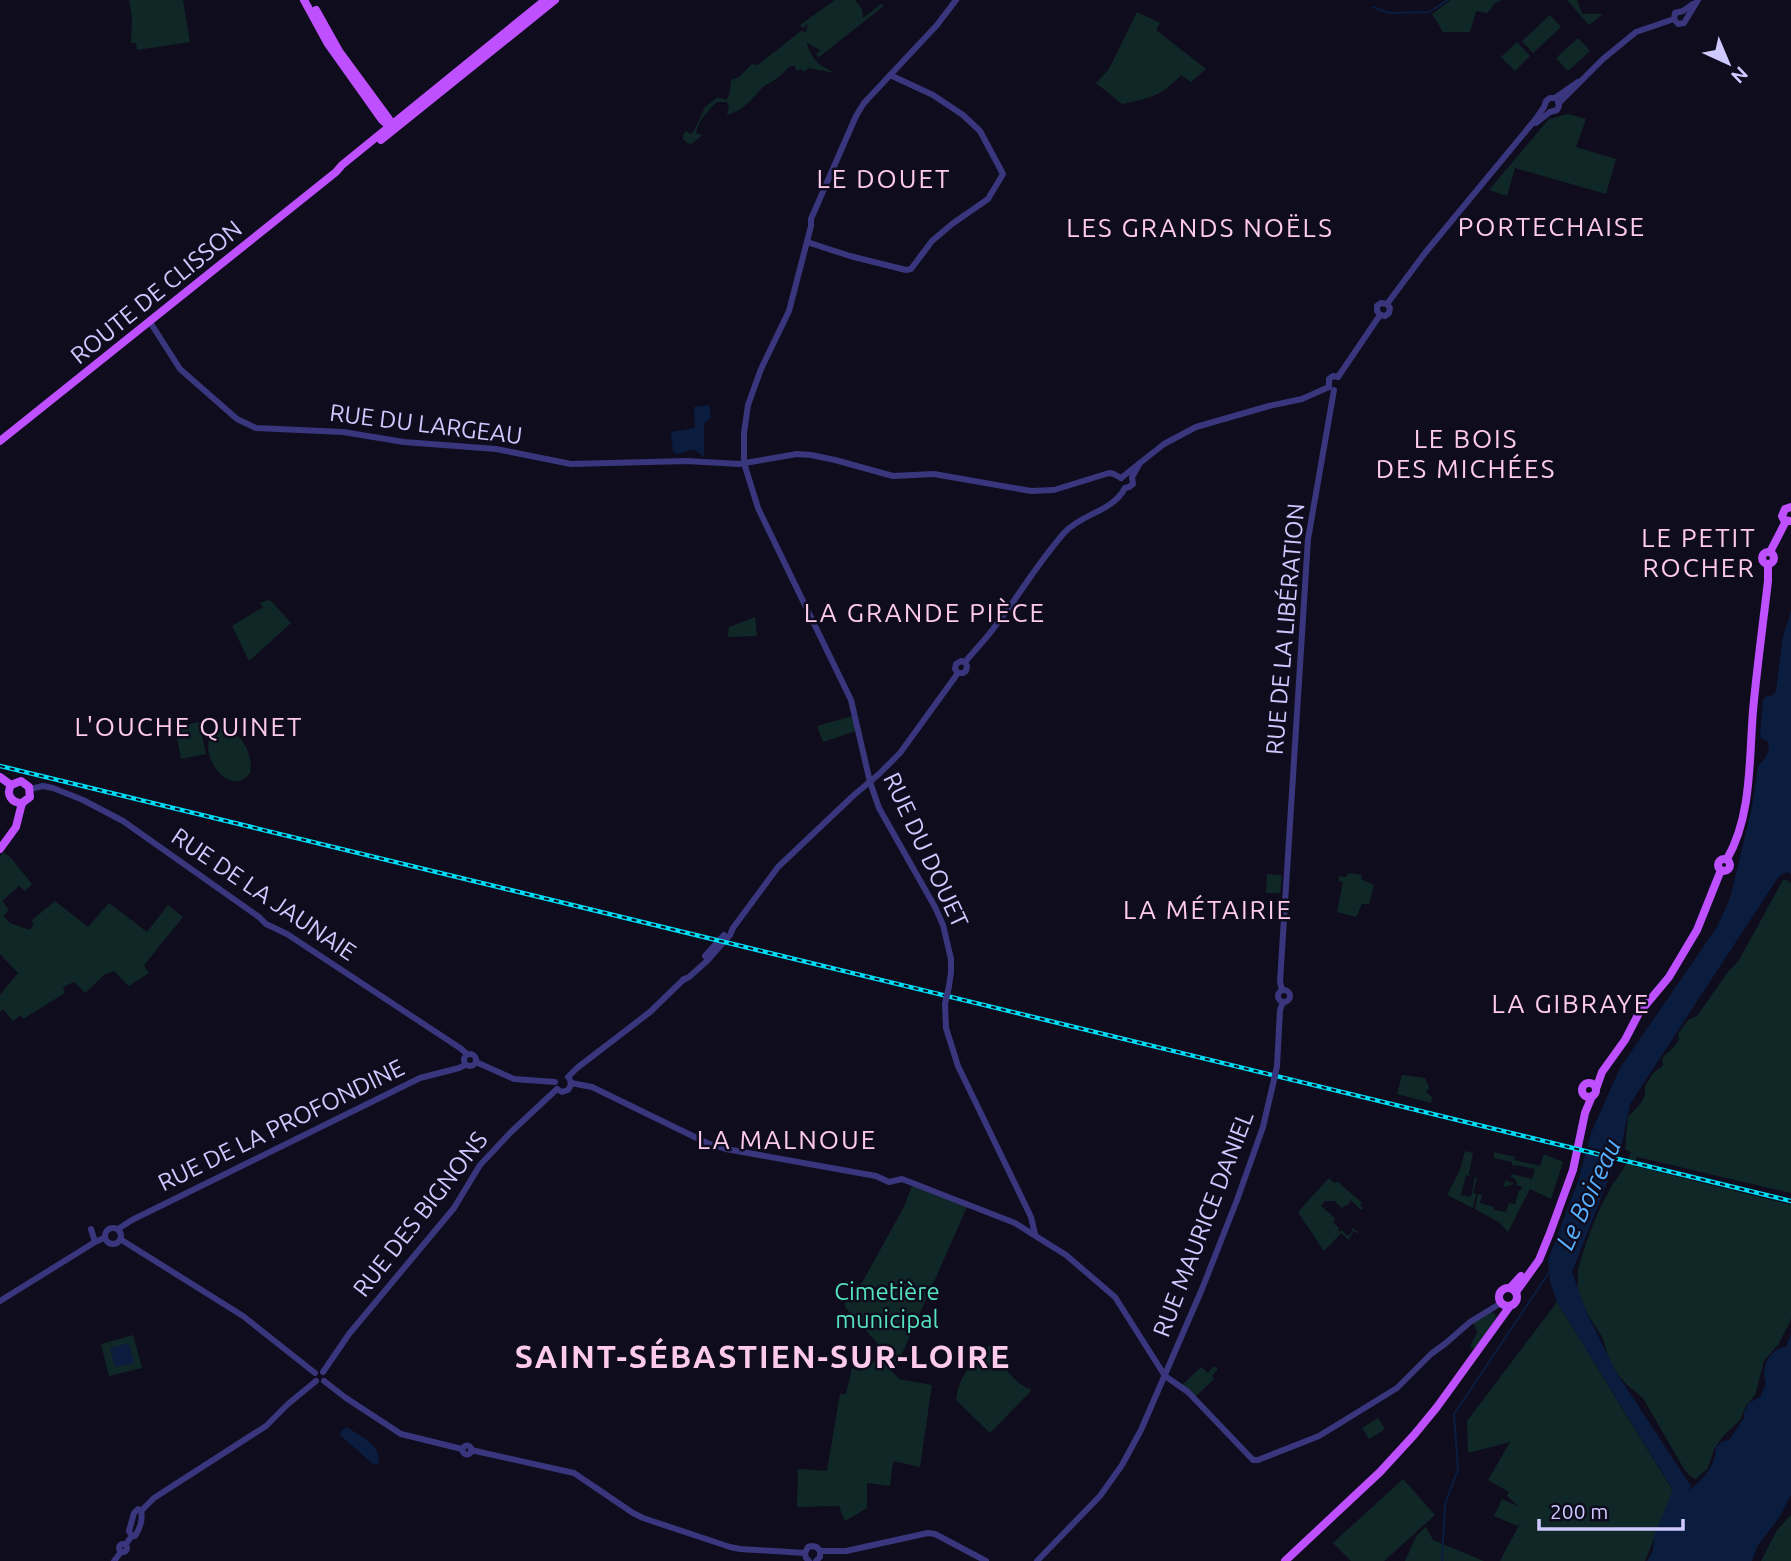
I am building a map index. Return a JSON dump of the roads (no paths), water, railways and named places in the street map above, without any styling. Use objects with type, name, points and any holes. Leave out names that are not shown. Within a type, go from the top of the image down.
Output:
[{"type":"main road","points":[[304,0],[328,44],[390,125]]},
{"type":"main road","points":[[310,0],[339,51],[390,125]]},
{"type":"main road","name":"ROUTE DE CLISSON","points":[[0,441],[336,172],[345,168],[390,125],[432,95],[549,1]]},
{"type":"main road","points":[[1513,1290],[1547,1240],[1563,1196],[1572,1151],[1583,1124],[1591,1091],[1625,1040],[1639,1013],[1669,976],[1697,930],[1721,870],[1718,861],[1727,859],[1736,840],[1745,799],[1768,564],[1774,559],[1770,552],[1788,521],[1783,519],[1783,513],[1787,507],[1791,507]]},
{"type":"main road","points":[[0,777],[11,785]]},
{"type":"main road","points":[[0,849],[16,827],[22,803],[30,797],[28,785],[21,781],[15,782],[8,791],[10,798],[22,803]]},
{"type":"main road","points":[[1285,1561],[1369,1483],[1437,1407],[1497,1324],[1503,1290],[1513,1290]]},
{"type":"main road","points":[[1503,1302],[1514,1304],[1517,1300],[1513,1290]]},
{"type":"street","name":"RUE DU DOUET","points":[[956,0],[937,25],[872,92],[856,117],[810,223],[789,312],[761,369],[748,405],[744,463],[763,518],[852,700],[870,782],[879,808],[943,925],[951,959],[945,1004],[947,1028],[958,1066],[1031,1218],[1035,1234]]},
{"type":"street","points":[[1685,14],[1698,1]]},
{"type":"street","points":[[1674,19],[1676,12],[1685,14]]},
{"type":"street","points":[[1674,19],[1681,24],[1686,22],[1685,14]]},
{"type":"street","points":[[1557,101],[1636,32],[1674,19]]},
{"type":"street","points":[[807,242],[850,256],[911,269],[932,241],[988,199],[1003,174],[980,131],[959,111],[898,79],[892,73]]},
{"type":"street","points":[[1547,110],[1544,103],[1548,99],[1557,101]]},
{"type":"street","points":[[1125,488],[1120,483],[1140,463],[1171,440],[1196,427],[1302,399],[1336,385],[1380,315],[1389,313],[1387,304],[1433,243],[1547,110],[1558,110],[1557,101]]},
{"type":"street","name":"RUE DU LARGEAU","points":[[150,322],[180,369],[237,419],[256,428],[343,432],[404,442],[496,449],[571,464],[687,461],[739,464],[797,454],[811,455],[893,476],[934,474],[1039,492],[1109,474],[1126,476]]},
{"type":"street","name":"RUE DE LA LIBÉRATION","points":[[1282,990],[1280,982],[1308,539],[1336,385]]},
{"type":"street","points":[[476,1062],[514,1079],[556,1086],[561,1091],[566,1091],[570,1080],[592,1057],[650,1013],[704,963],[732,932],[778,867],[905,747],[958,673],[967,670],[965,662],[995,627],[1047,554],[1076,523],[1115,501],[1125,488],[1133,484],[1126,476]]},
{"type":"street","name":"RUE DE LA JAUNAIE","points":[[30,789],[43,786],[53,788],[123,821],[266,923],[287,934],[467,1054]]},
{"type":"street","name":"RUE MAURICE DANIEL","points":[[1037,1561],[1089,1508],[1115,1475],[1141,1430],[1165,1376],[1207,1278],[1263,1127],[1277,1066],[1280,1010],[1283,1002],[1289,1001],[1291,996],[1288,991],[1282,990]]},
{"type":"street","points":[[467,1054],[473,1055],[476,1062],[471,1066],[465,1065],[464,1059],[467,1054]]},
{"type":"street","name":"RUE DE LA PROFONDINE","points":[[118,1229],[420,1078],[465,1065]]},
{"type":"street","points":[[556,1086],[560,1076],[592,1087],[707,1143],[726,1149],[868,1174],[890,1182],[902,1179],[1023,1227],[1066,1255],[1115,1297],[1165,1376],[1188,1392],[1250,1458],[1258,1460],[1320,1436],[1397,1388],[1431,1354],[1488,1309],[1503,1302]]},
{"type":"street","name":"RUE DES BIGNONS","points":[[323,1372],[349,1334],[454,1208],[480,1165],[556,1086]]},
{"type":"street","points":[[1023,1227],[1031,1218]]},
{"type":"street","points":[[109,1228],[118,1229],[120,1233],[117,1243],[112,1244],[104,1238],[109,1228]]},
{"type":"street","points":[[91,1229],[95,1242]]},
{"type":"street","points":[[0,1301],[104,1238]]},
{"type":"street","points":[[120,1238],[243,1316],[320,1383],[324,1381],[401,1434],[462,1448],[466,1454],[471,1450],[574,1472],[643,1518],[730,1547],[804,1553]]},
{"type":"street","points":[[114,1561],[138,1532],[141,1511],[154,1499],[266,1426],[318,1371],[323,1372],[324,1381]]},
{"type":"street","points":[[804,1553],[812,1546],[816,1547],[818,1556],[928,1532],[986,1561]]},
{"type":"street","points":[[804,1553],[809,1561]]},
{"type":"water","points":[[709,405],[711,418],[704,423],[704,457],[694,449],[677,454],[673,452],[671,432],[695,428],[694,407]]},
{"type":"water","points":[[1791,611],[1791,874],[1787,872],[1779,876],[1630,1104],[1621,1147],[1572,1272],[1586,1311],[1616,1372],[1691,1486],[1688,1491],[1707,1472],[1714,1460],[1716,1447],[1729,1440],[1744,1418],[1749,1403],[1760,1397],[1766,1384],[1764,1372],[1767,1361],[1774,1352],[1786,1347],[1791,1334],[1791,1495],[1780,1516],[1757,1547],[1752,1561],[1647,1561],[1653,1551],[1654,1536],[1673,1490],[1557,1302],[1550,1282],[1548,1260],[1578,1181],[1591,1133],[1620,1068],[1717,927],[1730,898],[1752,807],[1758,766],[1769,750],[1768,742],[1760,737],[1763,700],[1776,691],[1783,637]]},
{"type":"water","points":[[129,1343],[134,1363],[115,1367],[110,1348]]},
{"type":"water","points":[[347,1427],[373,1446],[379,1463],[374,1465],[340,1435]]},
{"type":"waterway","points":[[1373,7],[1389,13],[1429,12],[1448,0]]},
{"type":"waterway","name":"Le Boireau","points":[[1442,1561],[1445,1504],[1458,1469],[1454,1414],[1550,1271]]},
{"type":"railway","points":[[0,766],[1791,1201]]},
{"type":"district","name":"LE DOUET","points":[[884,178]]},
{"type":"district","name":"PORTECHAISE","points":[[1552,226]]},
{"type":"district","name":"LES GRANDS NOËLS","points":[[1200,227]]},
{"type":"district","name":"LE BOIS DES MICHÉES","points":[[1466,453]]},
{"type":"district","name":"LE PETIT ROCHER","points":[[1699,552]]},
{"type":"district","name":"LA GRANDE PIÈCE","points":[[925,612]]},
{"type":"district","name":"L'OUCHE QUINET","points":[[189,726]]},
{"type":"district","name":"LA MÉTAIRIE","points":[[1208,909]]},
{"type":"district","name":"LA GIBRAYE","points":[[1571,1003]]},
{"type":"district","name":"LA MALNOUE","points":[[787,1139]]},
{"type":"district","name":"SAINT-SÉBASTIEN-SUR-LOIRE","points":[[763,1356]]},
{"type":"park label","name":"Cimetière municipal","points":[[887,1305]]}]
